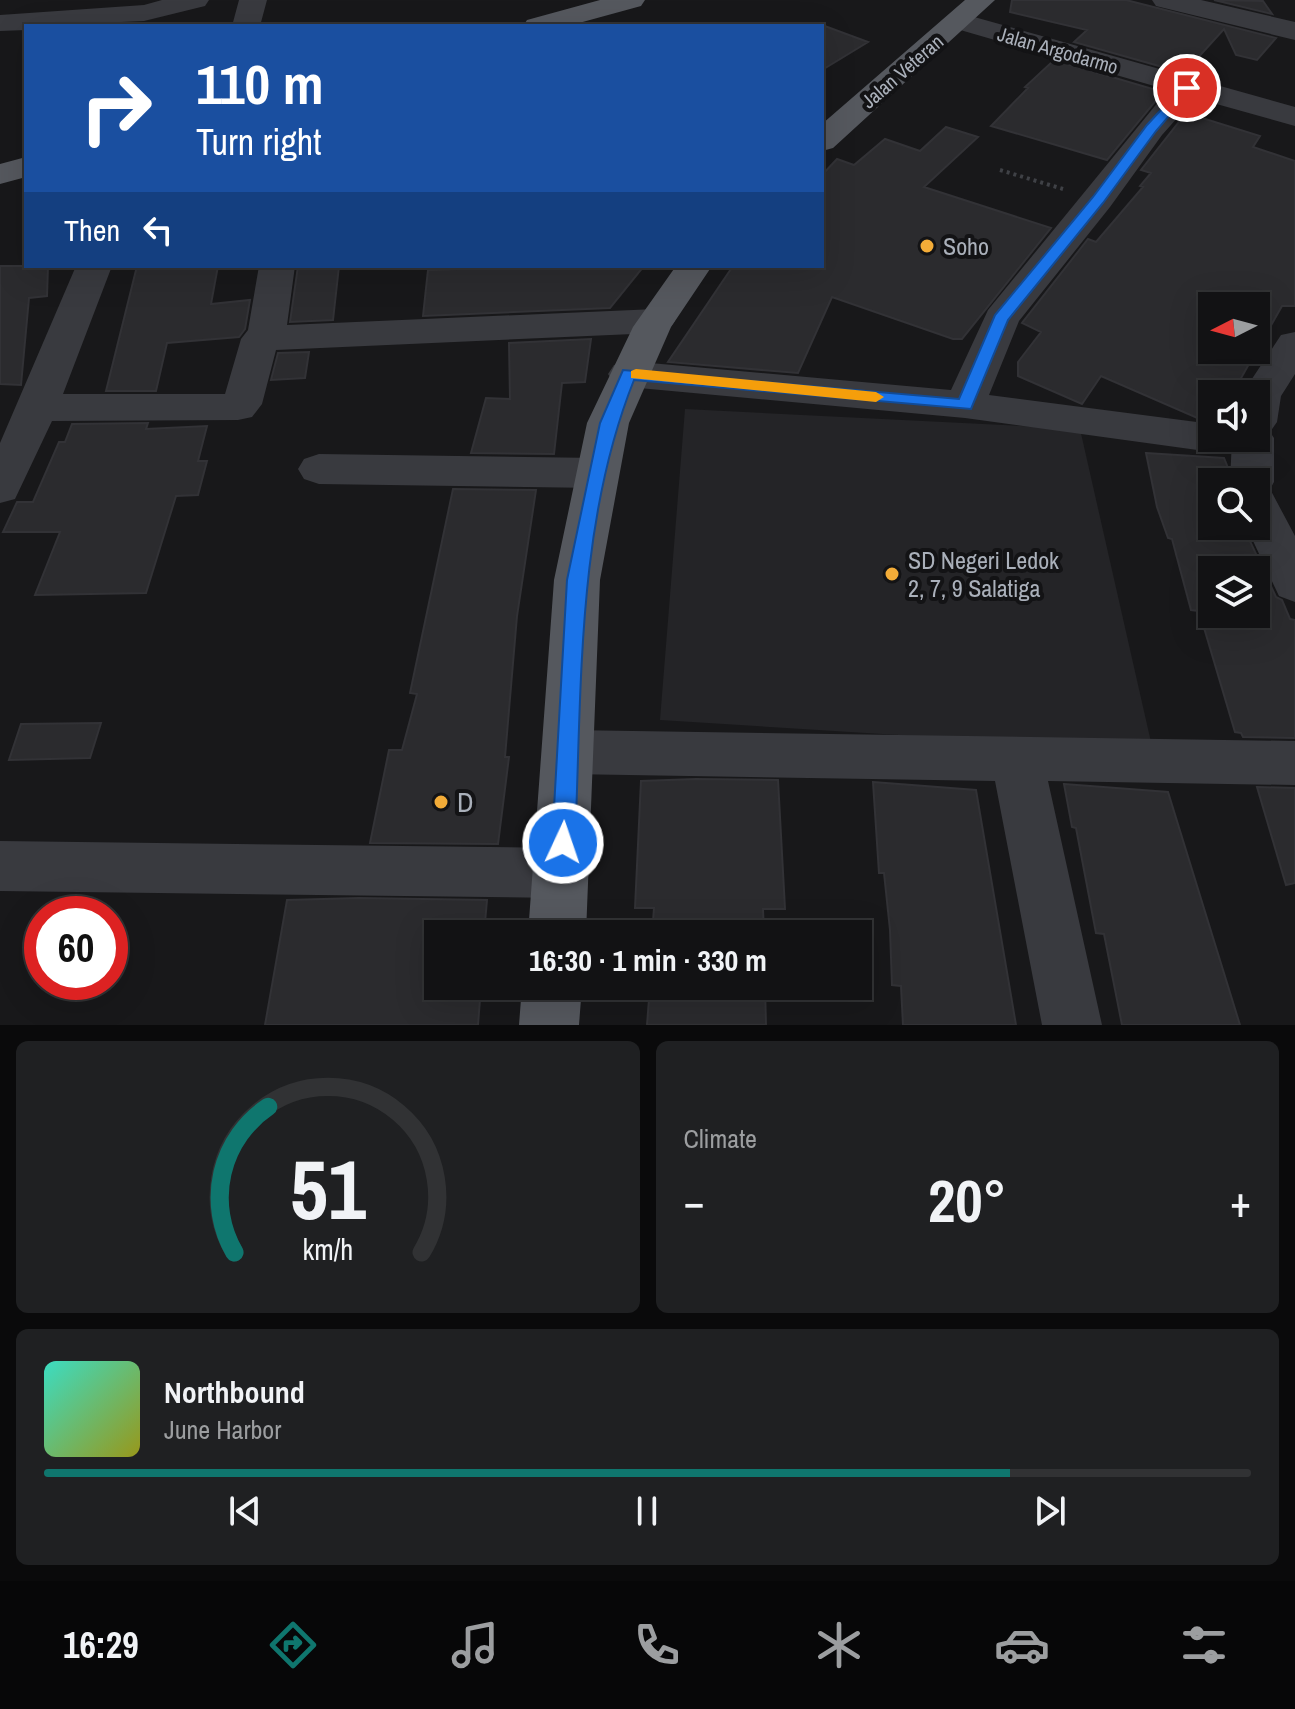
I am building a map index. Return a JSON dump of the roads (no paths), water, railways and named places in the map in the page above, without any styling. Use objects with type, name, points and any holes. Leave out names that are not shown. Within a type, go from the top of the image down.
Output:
[{"type":"main road","points":[[544,24],[631,0]]},
{"type":"main road","name":"Jalan Veteran","points":[[824,139],[981,0]]},
{"type":"main road","points":[[0,174],[24,168]]},
{"type":"main road","points":[[558,920],[577,580],[608,423],[628,374],[656,321],[693,268]]},
{"type":"main road","points":[[549,1025],[551,1000]]},
{"type":"street","points":[[0,23],[142,20],[195,0]]},
{"type":"street","points":[[247,24],[253,0]]},
{"type":"street","points":[[1166,0],[1293,15]]},
{"type":"street","name":"Jalan Argodarmo","points":[[960,21],[1295,117]]},
{"type":"street","points":[[965,405],[1001,318],[1098,200],[1151,128],[1187,88]]},
{"type":"street","points":[[0,488],[37,408],[93,268]]},
{"type":"street","points":[[266,338],[277,268]]},
{"type":"street","points":[[37,408],[238,407],[242,404],[260,339],[266,338],[656,321]]},
{"type":"street","points":[[1270,382],[1295,344]]},
{"type":"street","points":[[628,374],[965,405],[1133,425],[1198,437]]},
{"type":"street","points":[[319,469],[598,473]]},
{"type":"street","points":[[1270,530],[1295,584]]},
{"type":"street","points":[[568,752],[1295,763]]},
{"type":"street","points":[[1017,757],[1072,1025]]},
{"type":"street","points":[[0,866],[562,873]]},
{"type":"place","name":"Soho","points":[[927,246]]},
{"type":"place","name":"SD Negeri Ledok 2, 7, 9 Salatiga","points":[[892,574]]},
{"type":"place","name":"D","points":[[441,802]]}]
